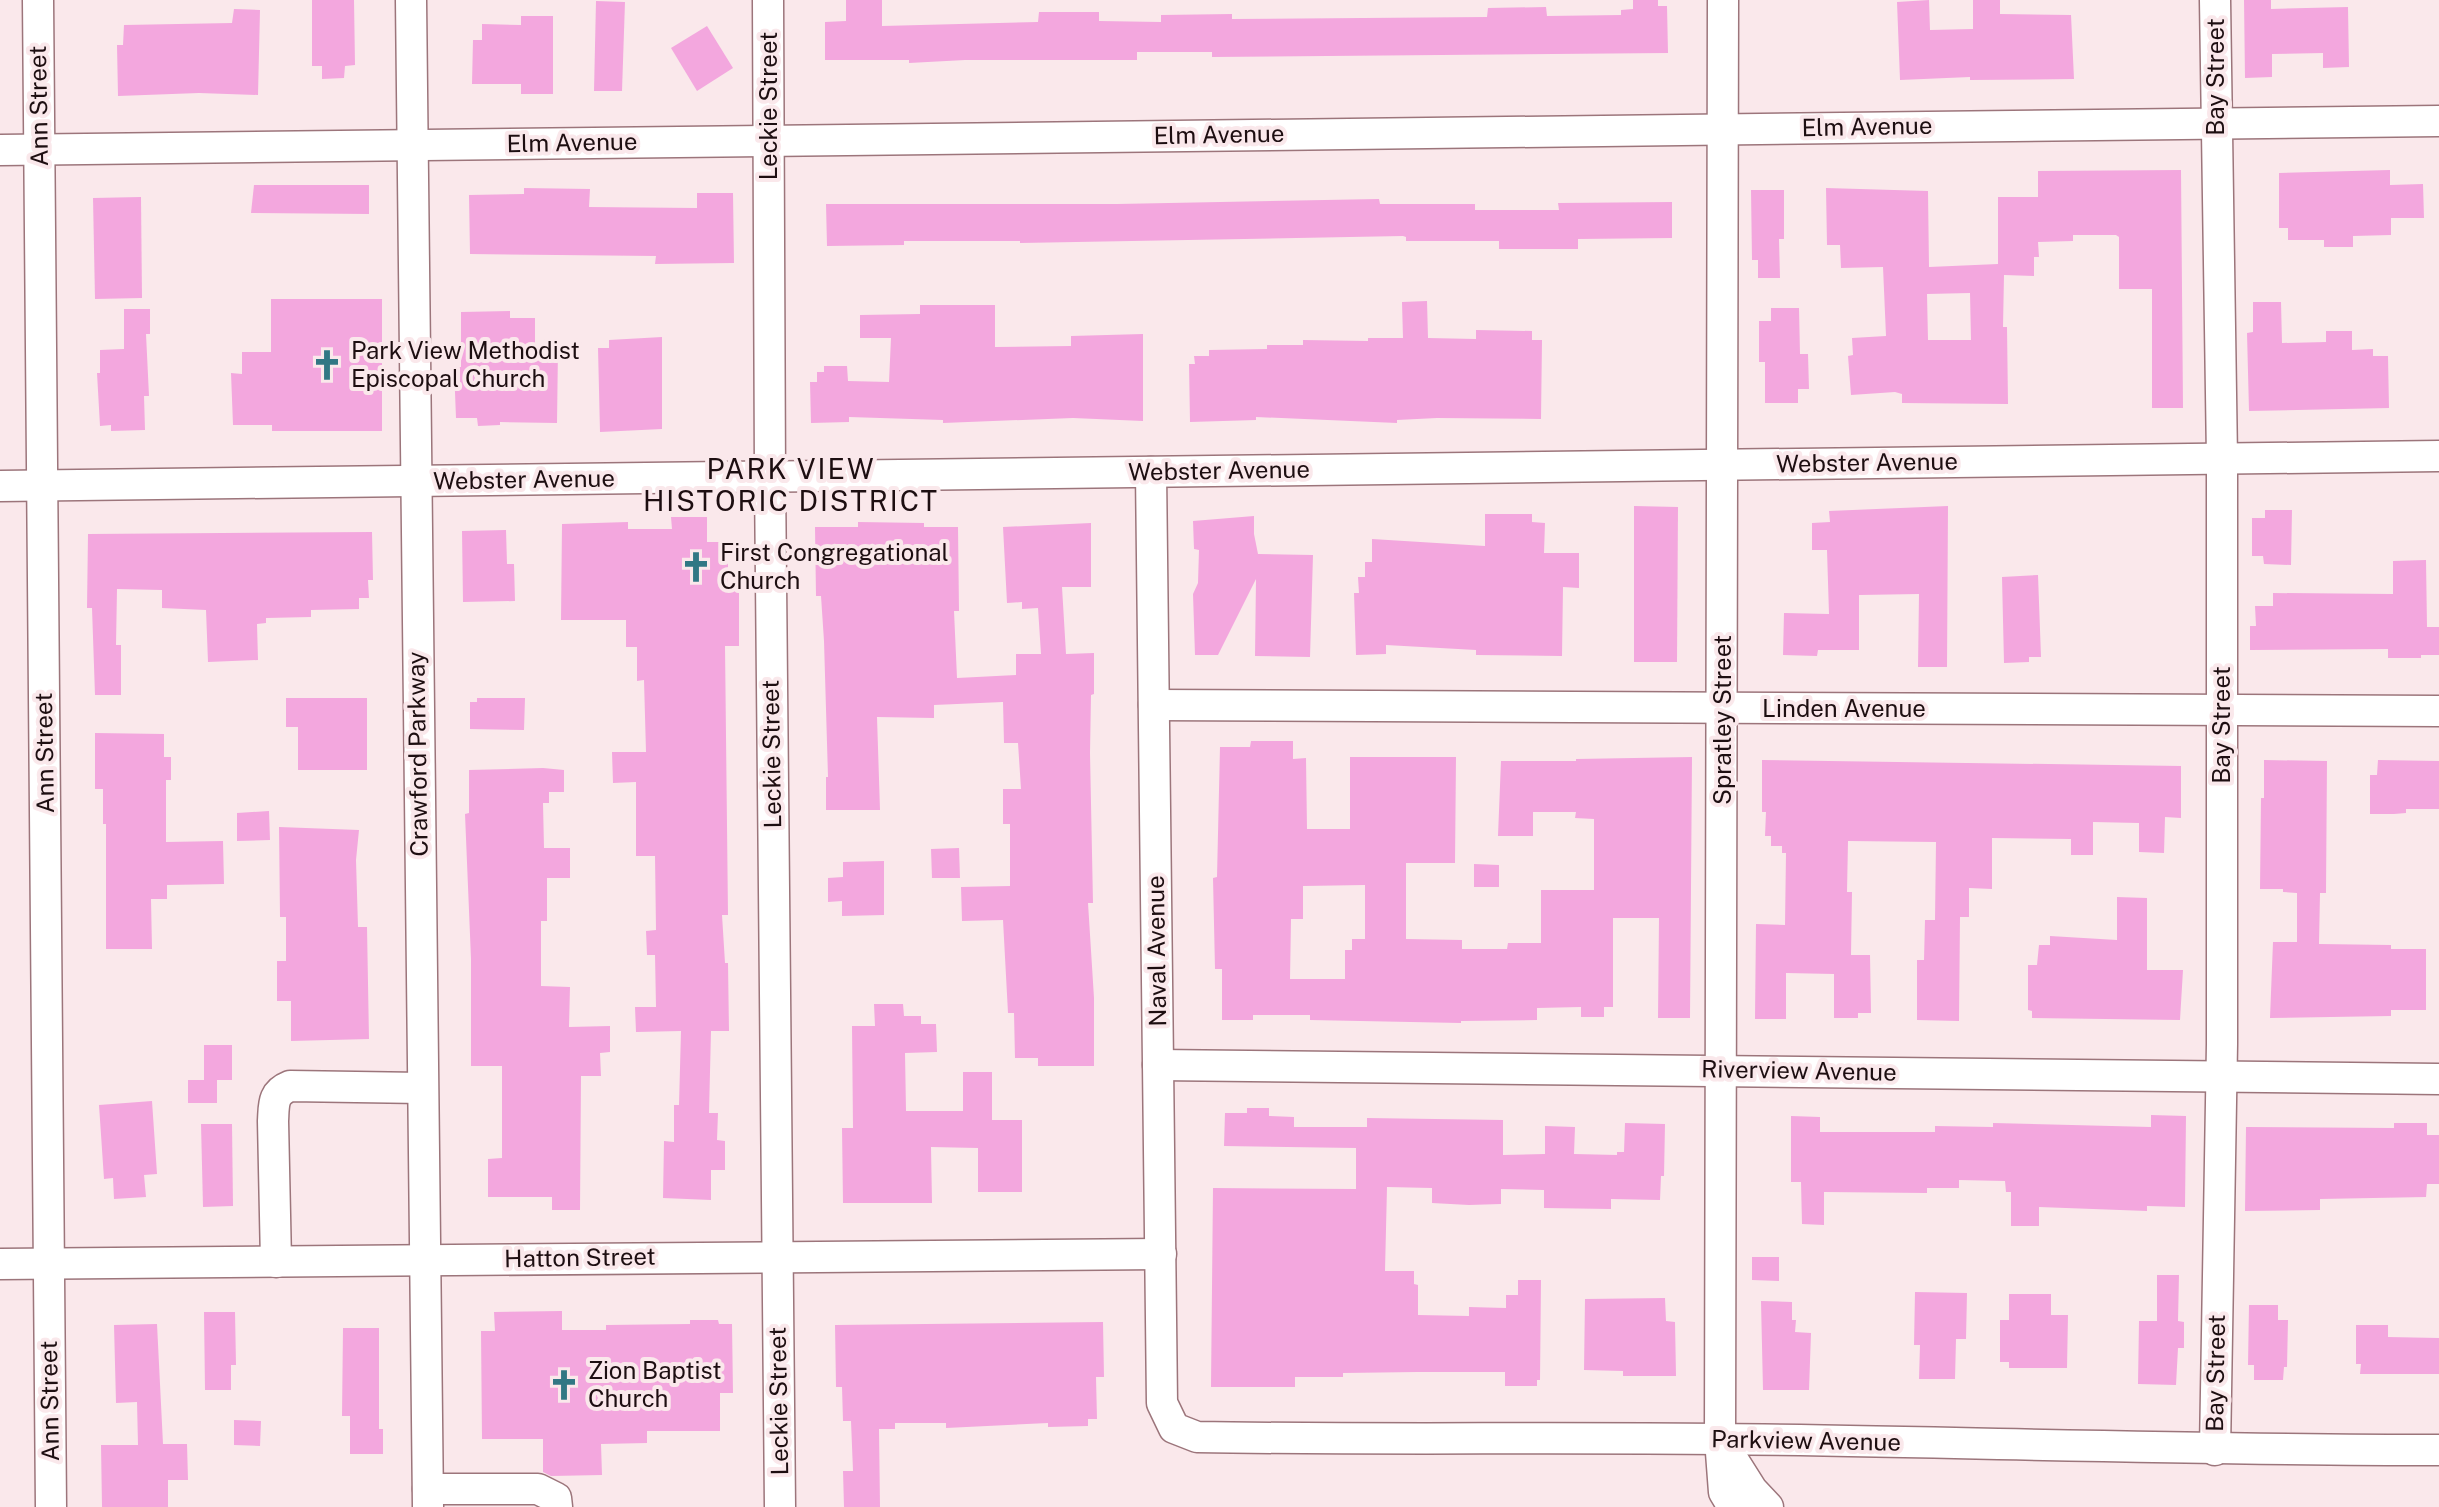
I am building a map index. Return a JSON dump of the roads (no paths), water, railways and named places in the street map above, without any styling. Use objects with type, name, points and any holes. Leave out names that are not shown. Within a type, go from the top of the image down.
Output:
[{"type":"street","name":"Ann Street","points":[[38,0],[51,1507]]},
{"type":"street","name":"Crawford Parkway","points":[[411,0],[428,1498]]},
{"type":"street","name":"Leckie Street","points":[[768,0],[780,1507]]},
{"type":"street","name":"Spratley Street","points":[[1723,0],[1720,1439],[1724,1492],[1733,1507]]},
{"type":"street","name":"Bay Street","points":[[2215,0],[2222,459],[2222,1076],[2215,1450]]},
{"type":"street","name":"Elm Avenue","points":[[0,150],[2439,121]]},
{"type":"street","name":"Webster Avenue","points":[[0,486],[2439,456]]},
{"type":"street","name":"Naval Avenue","points":[[1151,472],[1162,1403],[1174,1428]]},
{"type":"street","name":"Linden Avenue","points":[[1154,705],[2439,711]]},
{"type":"street","name":"Riverview Avenue","points":[[1158,1065],[2439,1079]]},
{"type":"street","points":[[276,1262],[273,1121],[274,1098],[280,1090],[290,1086],[422,1088]]},
{"type":"street","name":"Hatton Street","points":[[0,1264],[1161,1254]]},
{"type":"street","name":"Parkview Avenue","points":[[1174,1428],[1197,1437],[1213,1438],[1720,1439],[2215,1450],[2439,1450]]},
{"type":"street","points":[[1720,1439],[1752,1490],[1768,1507]]},
{"type":"street","points":[[428,1498],[538,1489],[556,1498],[557,1507]]},
{"type":"place","name":"Park View Methodist Episcopal Church","points":[[327,365]]},
{"type":"place","name":"First Congregational Church","points":[[696,567]]},
{"type":"place","name":"Zion Baptist Church","points":[[564,1385]]},
{"type":"district","name":"PARK VIEW HISTORIC DISTRICT","points":[[791,485]]}]
